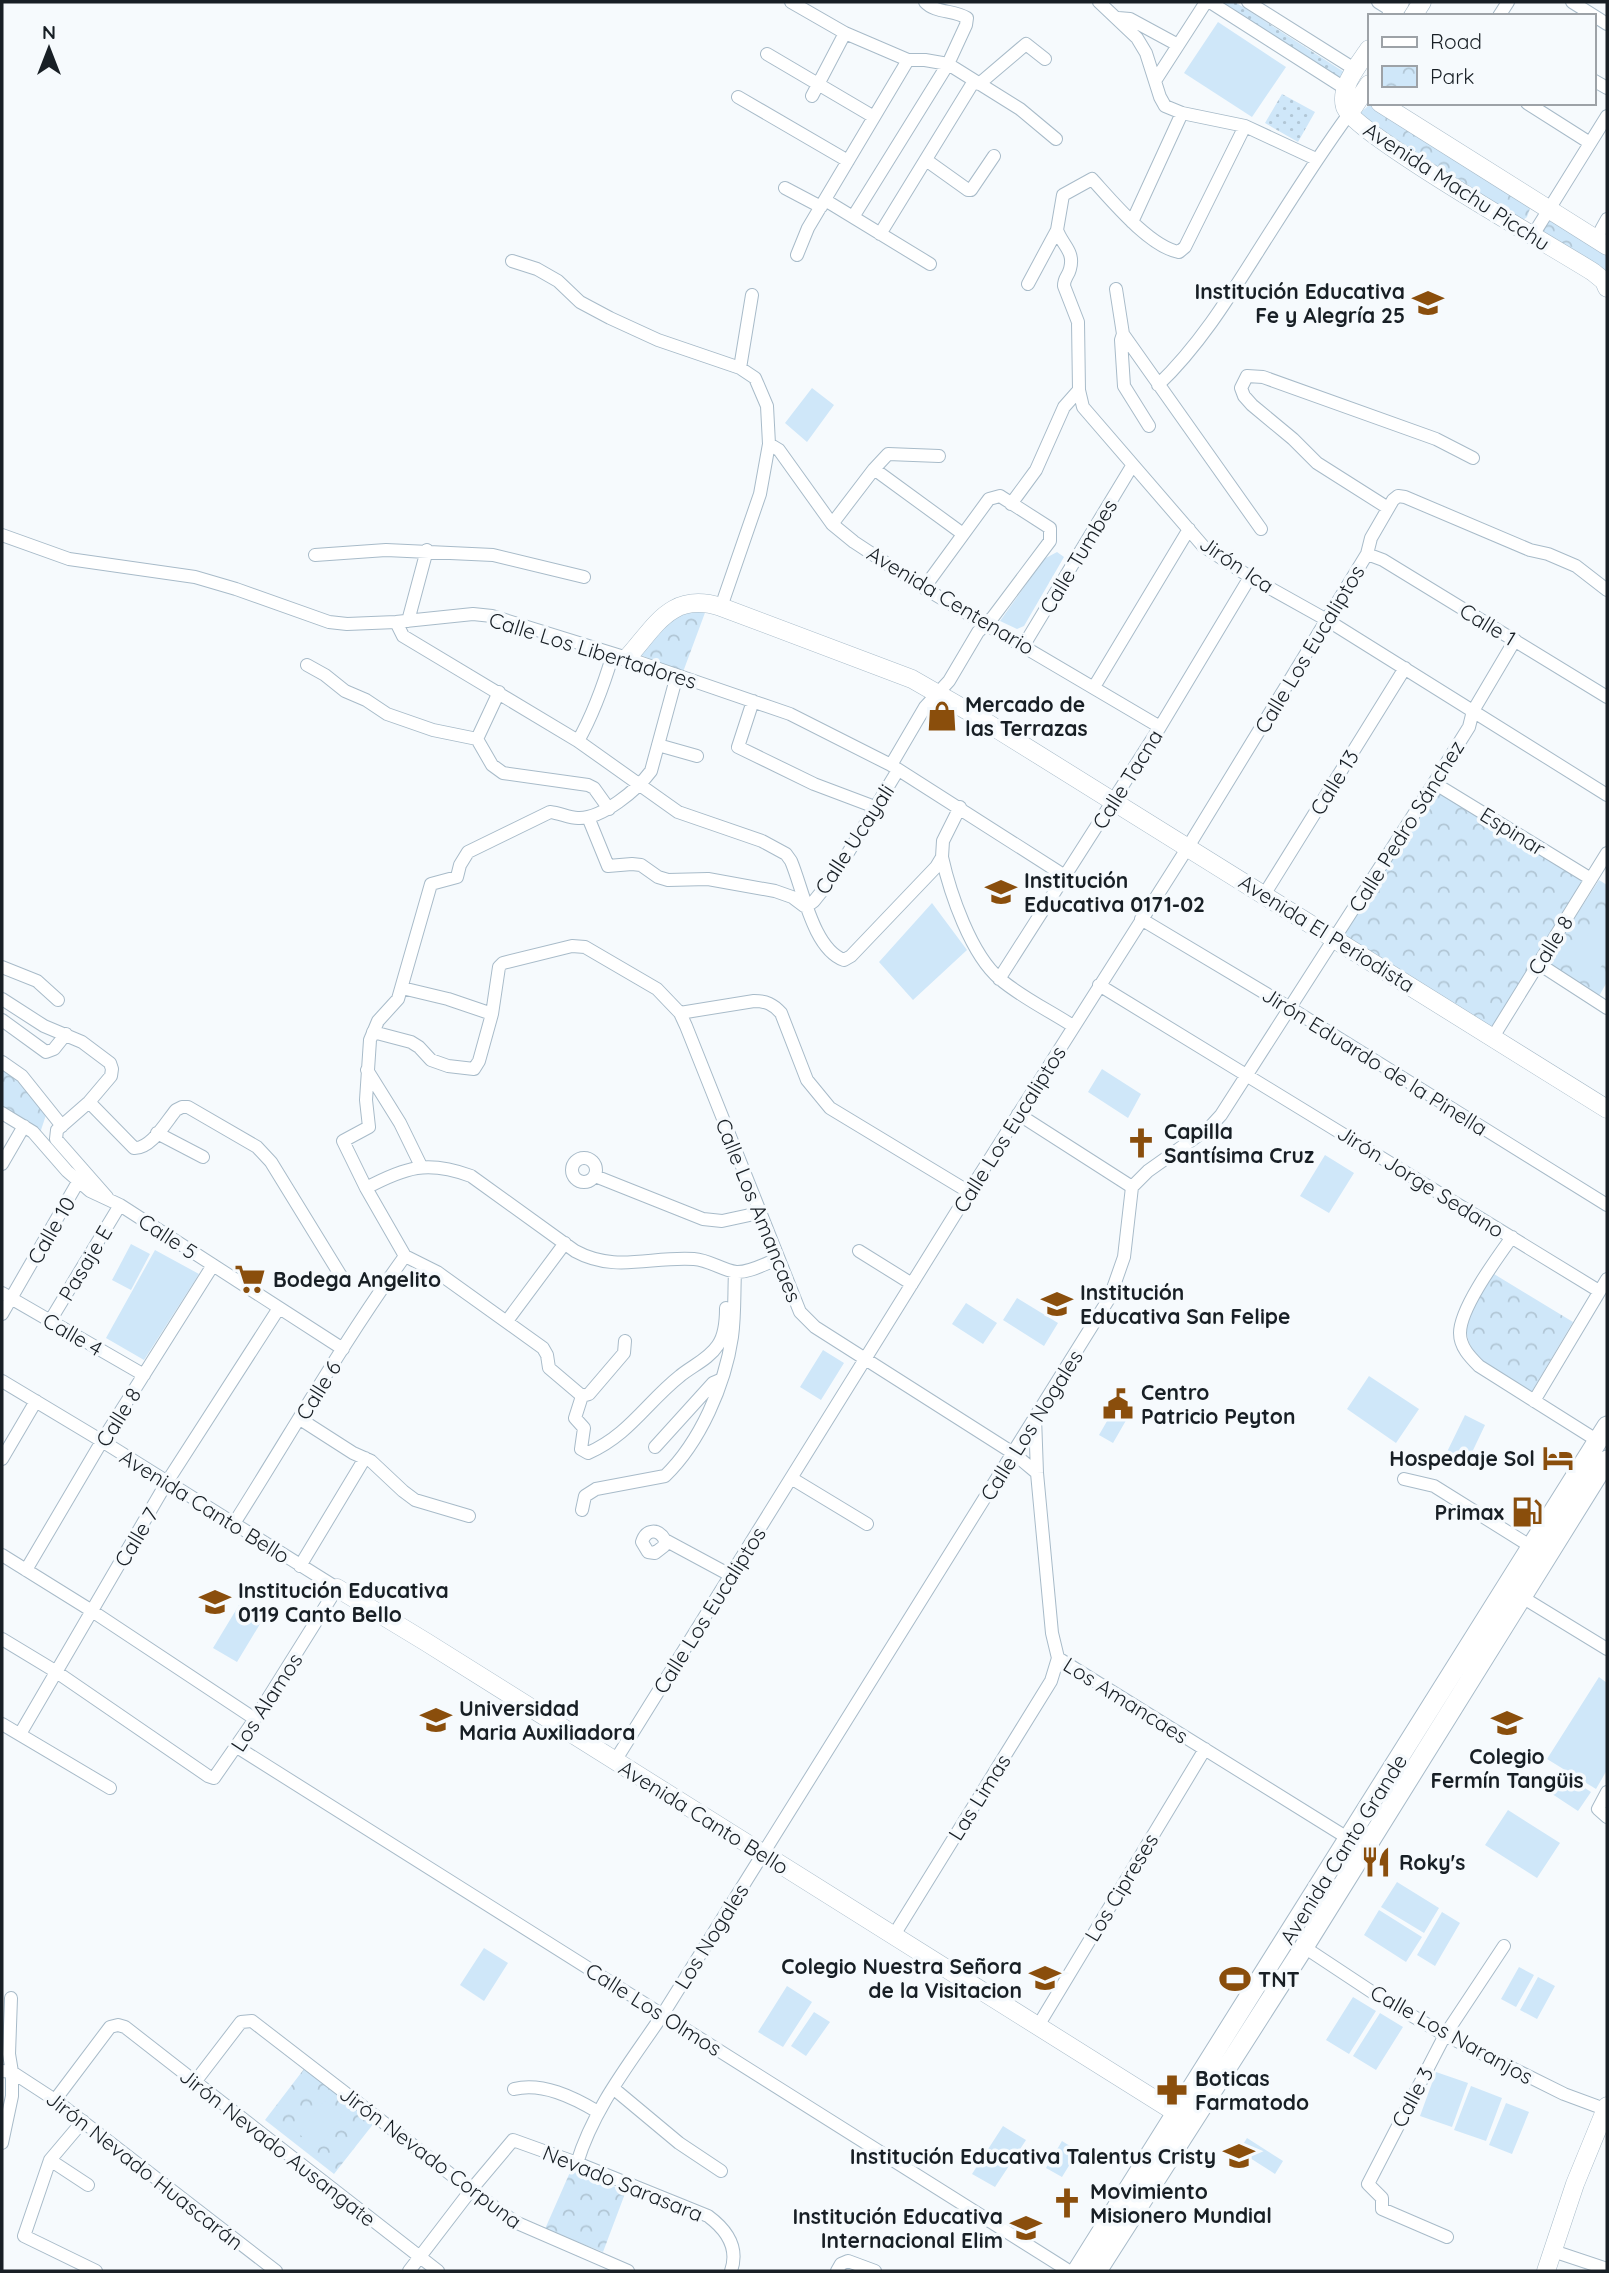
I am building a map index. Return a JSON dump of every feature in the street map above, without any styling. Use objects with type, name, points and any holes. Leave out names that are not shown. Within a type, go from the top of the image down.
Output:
[{"type":"main road","name":"Avenida Canto Grande","points":[[1097,2271],[1184,2118],[1540,1552],[1604,1439]]},
{"type":"main road","name":"Avenida Canto Grande","points":[[1077,2271],[1304,1947],[1357,1844],[1522,1597],[1540,1552],[1607,1460]]},
{"type":"street","points":[[791,2],[845,33],[908,60],[948,64],[1020,109],[1056,139]]},
{"type":"street","points":[[1099,2],[1137,38],[1146,53],[1165,106],[1182,113],[1245,126],[1317,159]]},
{"type":"street","points":[[1155,82],[1208,2],[1362,91]]},
{"type":"street","points":[[1157,385],[1175,368],[1222,309],[1362,91],[1356,70],[1248,2]]},
{"type":"street","points":[[1378,2],[1395,10]]},
{"type":"street","points":[[1572,2],[1591,14]]},
{"type":"street","points":[[853,217],[948,64],[966,25],[967,18],[931,3]]},
{"type":"street","points":[[1118,18],[1130,19],[1178,45]]},
{"type":"street","points":[[812,96],[845,33]]},
{"type":"street","points":[[880,234],[977,82],[1026,44],[1045,59]]},
{"type":"street","points":[[1356,70],[1368,51]]},
{"type":"street","points":[[768,54],[874,117]]},
{"type":"street","points":[[797,255],[808,228],[908,60]]},
{"type":"street","points":[[738,97],[848,161]]},
{"type":"street","name":"Avenida Machu Picchu","points":[[1383,105],[1601,242]]},
{"type":"street","points":[[1530,105],[1590,143]]},
{"type":"street","points":[[1132,222],[1182,113]]},
{"type":"street","name":"Avenida Machu Picchu","points":[[1349,114],[1361,126],[1416,163],[1593,272],[1604,281],[1607,288]]},
{"type":"street","points":[[1533,235],[1607,116]]},
{"type":"street","points":[[1028,284],[1057,230],[1063,195],[1092,179],[1132,222],[1170,251],[1179,252],[1185,247],[1245,126]]},
{"type":"street","points":[[926,160],[971,190],[994,156]]},
{"type":"street","points":[[785,188],[853,217],[930,264]]},
{"type":"street","points":[[1601,242],[1607,219]]},
{"type":"street","name":"Jirón Ica","points":[[1057,230],[1072,254],[1064,286],[1079,322],[1079,390],[1083,407],[1203,547],[1327,620],[1607,795]]},
{"type":"street","points":[[512,261],[537,269],[558,281],[580,302],[610,318],[658,340],[740,368],[755,377],[768,406],[769,444],[760,494],[721,607]]},
{"type":"street","points":[[1116,289],[1123,334],[1261,529]]},
{"type":"street","points":[[740,368],[752,295]]},
{"type":"street","points":[[1123,334],[1121,340],[1124,386],[1149,426]]},
{"type":"street","points":[[1388,508],[1317,463],[1252,405],[1244,396],[1241,387],[1247,376],[1263,377],[1412,430],[1474,458]]},
{"type":"street","points":[[924,588],[989,499],[1000,496],[1011,504],[1036,470],[1064,407],[1079,390]]},
{"type":"street","name":"Avenida Centenario","points":[[769,444],[779,450],[832,524],[854,542],[924,588],[1160,727]]},
{"type":"street","points":[[832,524],[874,469],[892,453],[939,456]]},
{"type":"street","name":"Calle Tumbes","points":[[1024,645],[1132,466]]},
{"type":"street","points":[[874,469],[963,534]]},
{"type":"street","name":"Calle Los Eucaliptos","points":[[615,1761],[1073,1026],[1188,847],[1367,554],[1371,538],[1398,496],[1576,566],[1607,590]]},
{"type":"street","name":"Calle Ucayali","points":[[807,906],[834,876],[875,807],[925,707],[949,681],[978,632],[1050,541],[1050,528],[1011,504]]},
{"type":"street","points":[[1094,687],[1189,529]]},
{"type":"street","name":"Calle Los Libertadores","points":[[2,535],[69,559],[195,577],[330,622],[402,622],[473,614],[492,616],[620,656],[790,714],[895,767],[1065,876]]},
{"type":"street","points":[[315,555],[386,550],[493,555],[584,577]]},
{"type":"street","points":[[427,550],[402,622],[403,636],[578,741],[678,813],[762,841],[786,854],[822,942],[837,957],[844,960],[851,956],[942,857]]},
{"type":"street","name":"Calle 1","points":[[1367,554],[1607,697]]},
{"type":"street","name":"Calle Tacna","points":[[999,979],[1160,727],[1250,577]]},
{"type":"street","name":"Avenida El Periodista","points":[[620,656],[678,606],[700,602],[721,607],[912,679],[1188,847],[1607,1109]]},
{"type":"street","name":"Calle Pedro Sánchez","points":[[1290,1008],[1469,727],[1474,711],[1515,640]]},
{"type":"street","points":[[578,741],[620,656]]},
{"type":"street","points":[[307,665],[345,691],[387,713],[433,730],[477,739],[496,771],[588,785],[594,788],[609,809]]},
{"type":"street","name":"Calle 13","points":[[1264,895],[1405,668]]},
{"type":"street","points":[[582,1396],[549,1368],[543,1348],[437,1272],[405,1256],[343,1141],[369,1127],[366,1100],[373,1032],[378,1021],[398,999],[431,884],[454,879],[463,857],[468,852],[542,814],[550,812],[574,818],[588,817],[609,809],[638,786],[651,771],[677,675]]},
{"type":"street","points":[[477,739],[499,692]]},
{"type":"street","points":[[753,701],[738,747],[814,784],[875,807]]},
{"type":"street","points":[[658,746],[697,756]]},
{"type":"street","name":"Espinar","points":[[1434,783],[1591,879]]},
{"type":"street","points":[[960,807],[943,841],[942,857],[951,889],[968,931],[999,979],[1073,1026]]},
{"type":"street","points":[[588,817],[608,866],[641,865],[658,877],[668,880],[708,879],[775,891],[807,906]]},
{"type":"street","name":"Calle 8","points":[[1493,1037],[1607,853]]},
{"type":"street","name":"Jirón Eduardo de la Pinella","points":[[1141,919],[1607,1205]]},
{"type":"street","name":"Calle Los Amancaes","points":[[492,1014],[499,967],[503,963],[572,946],[585,947],[599,954],[623,971],[657,989],[680,1013],[795,1303],[807,1319],[1013,1453],[1037,1473]]},
{"type":"street","points":[[1539,964],[1605,1002]]},
{"type":"street","points":[[2,967],[37,981],[58,1000]]},
{"type":"street","name":"Jirón Jorge Sedano","points":[[1099,985],[1600,1291]]},
{"type":"street","points":[[373,1032],[411,1042],[432,1060],[448,1066],[474,1069],[479,1061],[492,1014],[448,999],[402,988]]},
{"type":"street","points":[[2,999],[44,1026],[82,1042],[110,1063],[111,1076],[89,1102],[57,1130],[56,1139],[114,1202]]},
{"type":"street","points":[[680,1013],[754,1001],[765,1001],[775,1006],[781,1013],[807,1080],[830,1108],[969,1192]]},
{"type":"street","points":[[1018,1114],[1132,1188],[1147,1171],[1210,1127],[1221,1115],[1290,1008]]},
{"type":"street","points":[[2,1020],[46,1052],[54,1049],[66,1034]]},
{"type":"street","points":[[2,1062],[22,1076],[62,1126]]},
{"type":"street","points":[[368,1070],[400,1123],[421,1166]]},
{"type":"street","points":[[89,1102],[134,1148],[139,1149],[145,1145],[176,1110],[182,1107],[188,1107],[257,1147],[271,1162],[341,1276]]},
{"type":"street","name":"Calle 5","points":[[2,1114],[33,1132],[78,1182],[90,1191],[114,1202],[343,1349]]},
{"type":"street","points":[[2,1164],[24,1126]]},
{"type":"street","points":[[157,1133],[203,1157]]},
{"type":"street","points":[[366,1188],[395,1173],[421,1166],[451,1168],[471,1175],[590,1259],[628,1263],[690,1259],[702,1260],[731,1270],[778,1259]]},
{"type":"street","points":[[595,1175],[703,1219],[722,1221],[759,1213]]},
{"type":"street","name":"Calle 10","points":[[2,1314],[7,1296],[78,1182]]},
{"type":"street","name":"Calle Los Nogales","points":[[762,1854],[1084,1340],[1118,1278],[1127,1240],[1132,1188]]},
{"type":"street","name":"Pasaje E","points":[[50,1321],[114,1202]]},
{"type":"street","points":[[1511,1237],[1464,1317],[1460,1334],[1465,1352],[1479,1366],[1534,1401],[1604,1439]]},
{"type":"street","points":[[507,1321],[565,1243]]},
{"type":"street","points":[[859,1251],[912,1284]]},
{"type":"street","name":"Calle 6","points":[[233,1525],[361,1317],[405,1256]]},
{"type":"street","name":"Calle 8","points":[[26,1570],[102,1441],[213,1265]]},
{"type":"street","points":[[582,1510],[586,1496],[596,1489],[665,1476],[702,1427],[714,1401],[733,1334],[731,1270]]},
{"type":"street","points":[[582,1396],[575,1418],[584,1428],[581,1449],[588,1453],[625,1432],[678,1377],[708,1357],[718,1346],[726,1317],[731,1270]]},
{"type":"street","points":[[1534,1401],[1607,1279]]},
{"type":"street","name":"Calle 4","points":[[7,1296],[144,1375]]},
{"type":"street","name":"Calle 7","points":[[20,1734],[167,1482],[279,1308]]},
{"type":"street","points":[[582,1396],[589,1394],[624,1353],[625,1341]]},
{"type":"street","points":[[655,1447],[713,1383],[720,1380]]},
{"type":"street","name":"Avenida Canto Bello","points":[[2,1381],[1184,2118]]},
{"type":"street","points":[[2,1459],[36,1401]]},
{"type":"street","name":"Los Amancaes","points":[[1035,1417],[1037,1473],[1052,1633],[1058,1658],[1357,1844]]},
{"type":"street","points":[[300,1419],[377,1465],[415,1500],[469,1516]]},
{"type":"street","points":[[300,1566],[365,1458]]},
{"type":"street","points":[[791,1478],[867,1524]]},
{"type":"street","points":[[1404,1479],[1434,1486],[1540,1552]]},
{"type":"street","points":[[664,1540],[730,1575]]},
{"type":"street","points":[[2,1555],[93,1611],[255,1720]]},
{"type":"street","name":"Los Alamos","points":[[55,1671],[214,1778],[255,1720],[337,1588]]},
{"type":"street","points":[[1522,1597],[1607,1649]]},
{"type":"street","points":[[2,1639],[55,1671]]},
{"type":"street","name":"Las Limas","points":[[894,1935],[1051,1681],[1058,1658]]},
{"type":"street","points":[[2,1724],[110,1788]]},
{"type":"street","name":"Calle Los Olmos","points":[[237,1747],[1069,2271]]},
{"type":"street","name":"Los Cipreses","points":[[1038,2026],[1205,1749]]},
{"type":"street","points":[[1607,1792],[1598,1809],[1607,1817]]},
{"type":"street","name":"Los Nogales","points":[[577,2163],[598,2112],[663,2014],[762,1854]]},
{"type":"street","name":"Calle 3","points":[[1447,2238],[1382,2209],[1382,2198],[1370,2188],[1369,2179],[1445,2035],[1504,1946]]},
{"type":"street","name":"Calle Los Naranjos","points":[[1304,1947],[1375,1994],[1445,2035],[1564,2094],[1607,2109]]},
{"type":"street","points":[[2,2143],[12,2096],[7,2072],[11,1998]]},
{"type":"street","name":"Jirón Nevado Corpuna","points":[[195,2082],[242,2022],[252,2021],[471,2190],[530,2230],[628,2271]]},
{"type":"street","name":"Jirón Nevado Ausangate","points":[[55,2100],[110,2027],[125,2027],[438,2271]]},
{"type":"street","name":"Jirón Nevado Huascarán","points":[[7,2072],[55,2100],[276,2271]]},
{"type":"street","points":[[514,2089],[527,2085],[542,2088],[577,2099],[598,2112]]},
{"type":"street","points":[[613,2088],[679,2143],[721,2171]]},
{"type":"street","points":[[1546,2271],[1575,2184],[1607,2109]]},
{"type":"street","points":[[83,2121],[50,2160],[24,2236],[96,2271]]},
{"type":"street","name":"Nevado Sarasara","points":[[471,2190],[509,2143],[518,2140],[708,2216],[718,2224],[732,2244],[734,2253],[731,2271]]},
{"type":"street","points":[[50,2160],[88,2185]]},
{"type":"street","points":[[409,2271],[471,2190]]},
{"type":"street","points":[[1553,2251],[1607,2269]]},
{"type":"street","points":[[840,2267],[850,2261],[875,2271]]},
{"type":"green space","points":[[1235,2],[1344,72],[1339,78],[1224,4]]},
{"type":"green space","points":[[1218,22],[1286,67],[1252,117],[1184,73]]},
{"type":"green space","points":[[1282,94],[1315,112],[1298,142],[1265,123]]},
{"type":"green space","points":[[1368,106],[1373,106],[1531,206],[1527,217],[1523,220],[1364,124],[1360,113]]},
{"type":"green space","points":[[1552,219],[1607,251],[1607,276],[1544,236],[1544,225]]},
{"type":"green space","points":[[812,388],[834,405],[807,442],[785,423]]},
{"type":"green space","points":[[1057,552],[1064,557],[1024,626],[1017,629],[1000,621],[1044,559]]},
{"type":"green space","points":[[706,610],[683,672],[638,654],[678,612]]},
{"type":"green space","points":[[1435,789],[1584,882],[1492,1029],[1342,936]]},
{"type":"green space","points":[[1599,880],[1607,885],[1607,982],[1599,996],[1546,962]]},
{"type":"green space","points":[[932,903],[967,950],[913,1000],[879,962]]},
{"type":"green space","points":[[1594,925],[1607,933],[1607,957],[1594,978],[1570,963]]},
{"type":"green space","points":[[2,1064],[18,1075],[47,1112],[40,1133],[2,1109]]},
{"type":"green space","points":[[1102,1069],[1141,1094],[1128,1118],[1088,1092]]},
{"type":"green space","points":[[1325,1155],[1354,1173],[1329,1213],[1300,1196]]},
{"type":"green space","points":[[131,1244],[150,1254],[131,1290],[112,1280]]},
{"type":"green space","points":[[155,1250],[199,1274],[144,1360],[106,1338]]},
{"type":"green space","points":[[1494,1274],[1573,1322],[1531,1393],[1492,1368],[1470,1345],[1467,1332],[1470,1316],[1478,1297]]},
{"type":"green space","points":[[1017,1298],[1058,1323],[1044,1346],[1003,1320]]},
{"type":"green space","points":[[966,1303],[997,1323],[983,1344],[952,1324]]},
{"type":"green space","points":[[823,1350],[844,1363],[821,1400],[800,1387]]},
{"type":"green space","points":[[1369,1376],[1419,1409],[1396,1443],[1347,1409]]},
{"type":"green space","points":[[1118,1402],[1132,1410],[1113,1443],[1099,1435]]},
{"type":"green space","points":[[1465,1415],[1485,1425],[1466,1465],[1445,1456]]},
{"type":"green space","points":[[239,1605],[263,1619],[237,1662],[213,1648]]},
{"type":"green space","points":[[1599,1677],[1607,1683],[1607,1770],[1596,1789],[1547,1759]]},
{"type":"green space","points":[[1559,1771],[1591,1792],[1578,1811],[1546,1790]]},
{"type":"green space","points":[[1508,1810],[1560,1843],[1537,1878],[1485,1845]]},
{"type":"green space","points":[[1397,1882],[1439,1908],[1424,1933],[1381,1907]]},
{"type":"green space","points":[[1379,1910],[1422,1937],[1406,1962],[1364,1935]]},
{"type":"green space","points":[[1442,1912],[1460,1923],[1435,1966],[1417,1955]]},
{"type":"green space","points":[[484,1948],[508,1963],[484,2001],[460,1985]]},
{"type":"green space","points":[[1519,1967],[1534,1975],[1516,2007],[1501,1999]]},
{"type":"green space","points":[[1538,1977],[1555,1986],[1537,2019],[1520,2010]]},
{"type":"green space","points":[[787,1986],[812,2002],[783,2047],[758,2032]]},
{"type":"green space","points":[[1353,1997],[1376,2011],[1349,2054],[1326,2040]]},
{"type":"green space","points":[[814,2012],[830,2022],[806,2056],[791,2046]]},
{"type":"green space","points":[[1380,2013],[1403,2027],[1376,2070],[1353,2056]]},
{"type":"green space","points":[[304,2069],[374,2123],[334,2174],[265,2120]]},
{"type":"green space","points":[[1436,2072],[1468,2083],[1452,2127],[1420,2116]]},
{"type":"green space","points":[[1471,2086],[1502,2098],[1486,2141],[1454,2130]]},
{"type":"green space","points":[[324,2101],[343,2115],[318,2148],[299,2134]]},
{"type":"green space","points":[[1506,2103],[1529,2112],[1512,2154],[1489,2145]]},
{"type":"green space","points":[[1003,2126],[1026,2140],[995,2187],[972,2174]]},
{"type":"green space","points":[[1247,2138],[1283,2161],[1275,2174],[1239,2151]]},
{"type":"green space","points":[[1062,2141],[1078,2151],[1062,2177],[1046,2168]]},
{"type":"green space","points":[[571,2170],[626,2191],[603,2252],[545,2229]]},
{"type":"place","name":"Institución Educativa Fe y Alegría 25","points":[[1428,303]]},
{"type":"place","name":"Mercado de las Terrazas","points":[[942,716]]},
{"type":"place","name":"Institución Educativa 0171-02","points":[[1001,892]]},
{"type":"place","name":"Capilla Santísima Cruz","points":[[1141,1143]]},
{"type":"place","name":"Bodega Angelito","points":[[250,1279]]},
{"type":"place","name":"Institución Educativa San Felipe","points":[[1057,1304]]},
{"type":"place","name":"Centro Patricio Peyton","points":[[1118,1404]]},
{"type":"place","name":"Hospedaje Sol","points":[[1558,1458]]},
{"type":"place","name":"Primax","points":[[1527,1512]]},
{"type":"place","name":"Institución Educativa 0119 Canto Bello","points":[[215,1602]]},
{"type":"place","name":"Universidad Maria Auxiliadora","points":[[436,1720]]},
{"type":"place","name":"Colegio Fermín Tangüis","points":[[1507,1723]]},
{"type":"place","name":"Roky's","points":[[1376,1862]]},
{"type":"place","name":"Colegio Nuestra Señora de la Visitacion","points":[[1045,1978]]},
{"type":"place","name":"TNT","points":[[1235,1979]]},
{"type":"place","name":"Boticas Farmatodo","points":[[1172,2090]]},
{"type":"place","name":"Institución Educativa Talentus Cristy","points":[[1239,2156]]},
{"type":"place","name":"Movimiento Misionero Mundial","points":[[1067,2203]]},
{"type":"place","name":"Institución Educativa Internacional Elim","points":[[1026,2228]]}]
